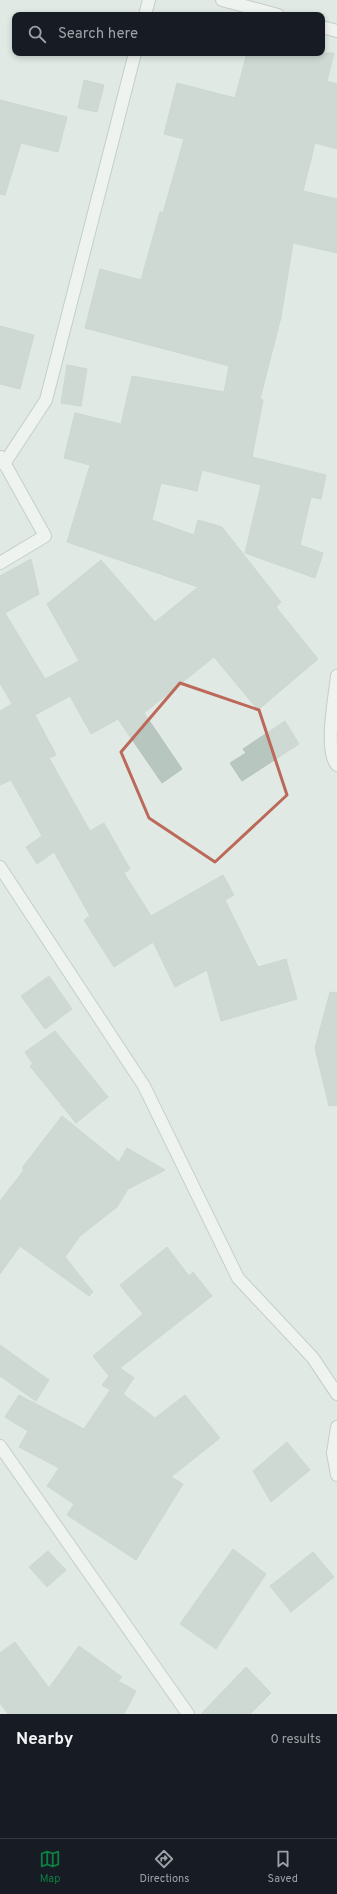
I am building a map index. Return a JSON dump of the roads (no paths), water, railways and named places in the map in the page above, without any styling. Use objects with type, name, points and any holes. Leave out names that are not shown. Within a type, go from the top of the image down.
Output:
[{"type":"street","points":[[146,12],[149,0]]},
{"type":"street","points":[[222,0],[267,12]]},
{"type":"street","points":[[325,28],[337,31]]},
{"type":"street","points":[[0,563],[45,536],[2,460],[46,400],[135,56]]},
{"type":"street","points":[[337,676],[331,745],[333,761],[337,765]]},
{"type":"street","points":[[0,867],[144,1086],[238,1278],[313,1358],[337,1394]]},
{"type":"street","points":[[337,1427],[333,1453],[337,1475]]},
{"type":"street","points":[[1,1451],[188,1714]]}]
